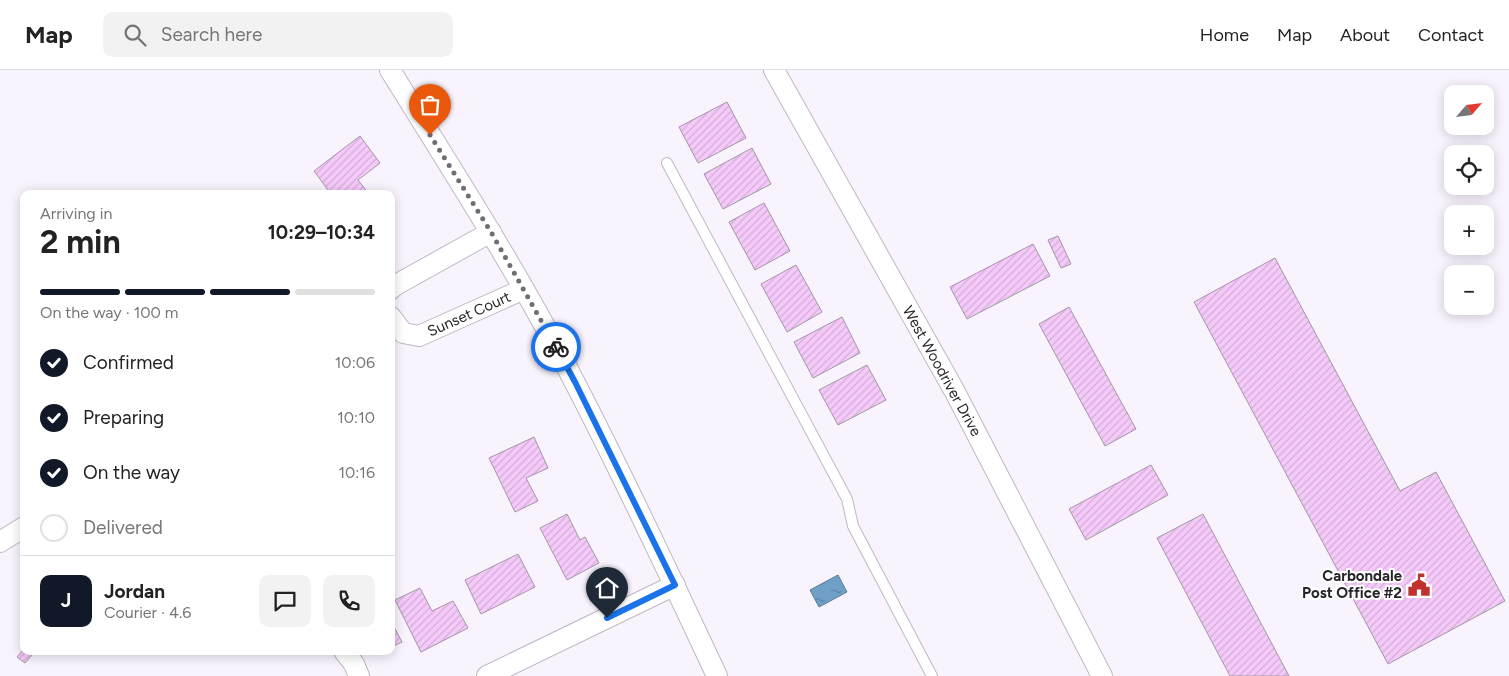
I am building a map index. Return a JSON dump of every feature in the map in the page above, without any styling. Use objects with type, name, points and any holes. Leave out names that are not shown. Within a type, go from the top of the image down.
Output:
[{"type":"street","points":[[390,70],[491,232],[575,382],[675,585],[717,676]]},
{"type":"street","name":"West Woodriver Drive","points":[[774,70],[955,392],[1102,676]]},
{"type":"street","points":[[395,285],[491,232]]},
{"type":"street","name":"Sunset Court","points":[[395,322],[404,333],[419,336],[524,289]]},
{"type":"street","points":[[0,542],[20,530]]},
{"type":"street","points":[[487,676],[675,585]]},
{"type":"street","points":[[347,655],[354,664],[359,676]]},
{"type":"lane","points":[[668,163],[847,499],[853,526],[932,676]]},
{"type":"water","points":[[838,575],[847,592],[819,607],[810,590]]},
{"type":"building","points":[[727,102],[746,138],[698,163],[679,127]]},
{"type":"building","points":[[360,136],[380,163],[358,180],[366,190],[328,190],[314,171]]},
{"type":"building","points":[[752,148],[771,184],[723,209],[704,174]]},
{"type":"building","points":[[764,203],[790,251],[755,270],[729,222]]},
{"type":"building","points":[[1058,236],[1071,264],[1061,268],[1048,240]]},
{"type":"building","points":[[1033,244],[1050,276],[967,319],[950,287]]},
{"type":"building","points":[[1275,258],[1400,491],[1436,472],[1505,601],[1388,664],[1194,302]]},
{"type":"building","points":[[796,265],[822,312],[787,332],[761,284]]},
{"type":"building","points":[[1069,307],[1136,429],[1105,446],[1039,324]]},
{"type":"building","points":[[842,317],[860,353],[813,378],[794,342]]},
{"type":"building","points":[[867,365],[886,400],[838,425],[819,390]]},
{"type":"building","points":[[534,437],[548,468],[526,478],[538,501],[515,512],[489,458]]},
{"type":"building","points":[[1151,465],[1168,495],[1086,540],[1069,509]]},
{"type":"building","points":[[567,514],[580,540],[585,537],[599,563],[567,580],[540,528]]},
{"type":"building","points":[[1203,514],[1289,676],[1230,676],[1157,538]]},
{"type":"building","points":[[518,554],[535,587],[481,614],[465,580]]},
{"type":"building","points":[[420,588],[432,611],[453,601],[468,628],[421,652],[395,600]]},
{"type":"building","points":[[395,629],[402,642],[395,645]]},
{"type":"building","points":[[20,654],[32,655],[25,663],[17,657]]},
{"type":"way so far","points":[[430,135],[491,232],[556,347]]},
{"type":"place","name":"Carbondale Post Office #2","points":[[1419,585]]},
{"type":"route","points":[[556,347],[675,585],[607,618]]}]
